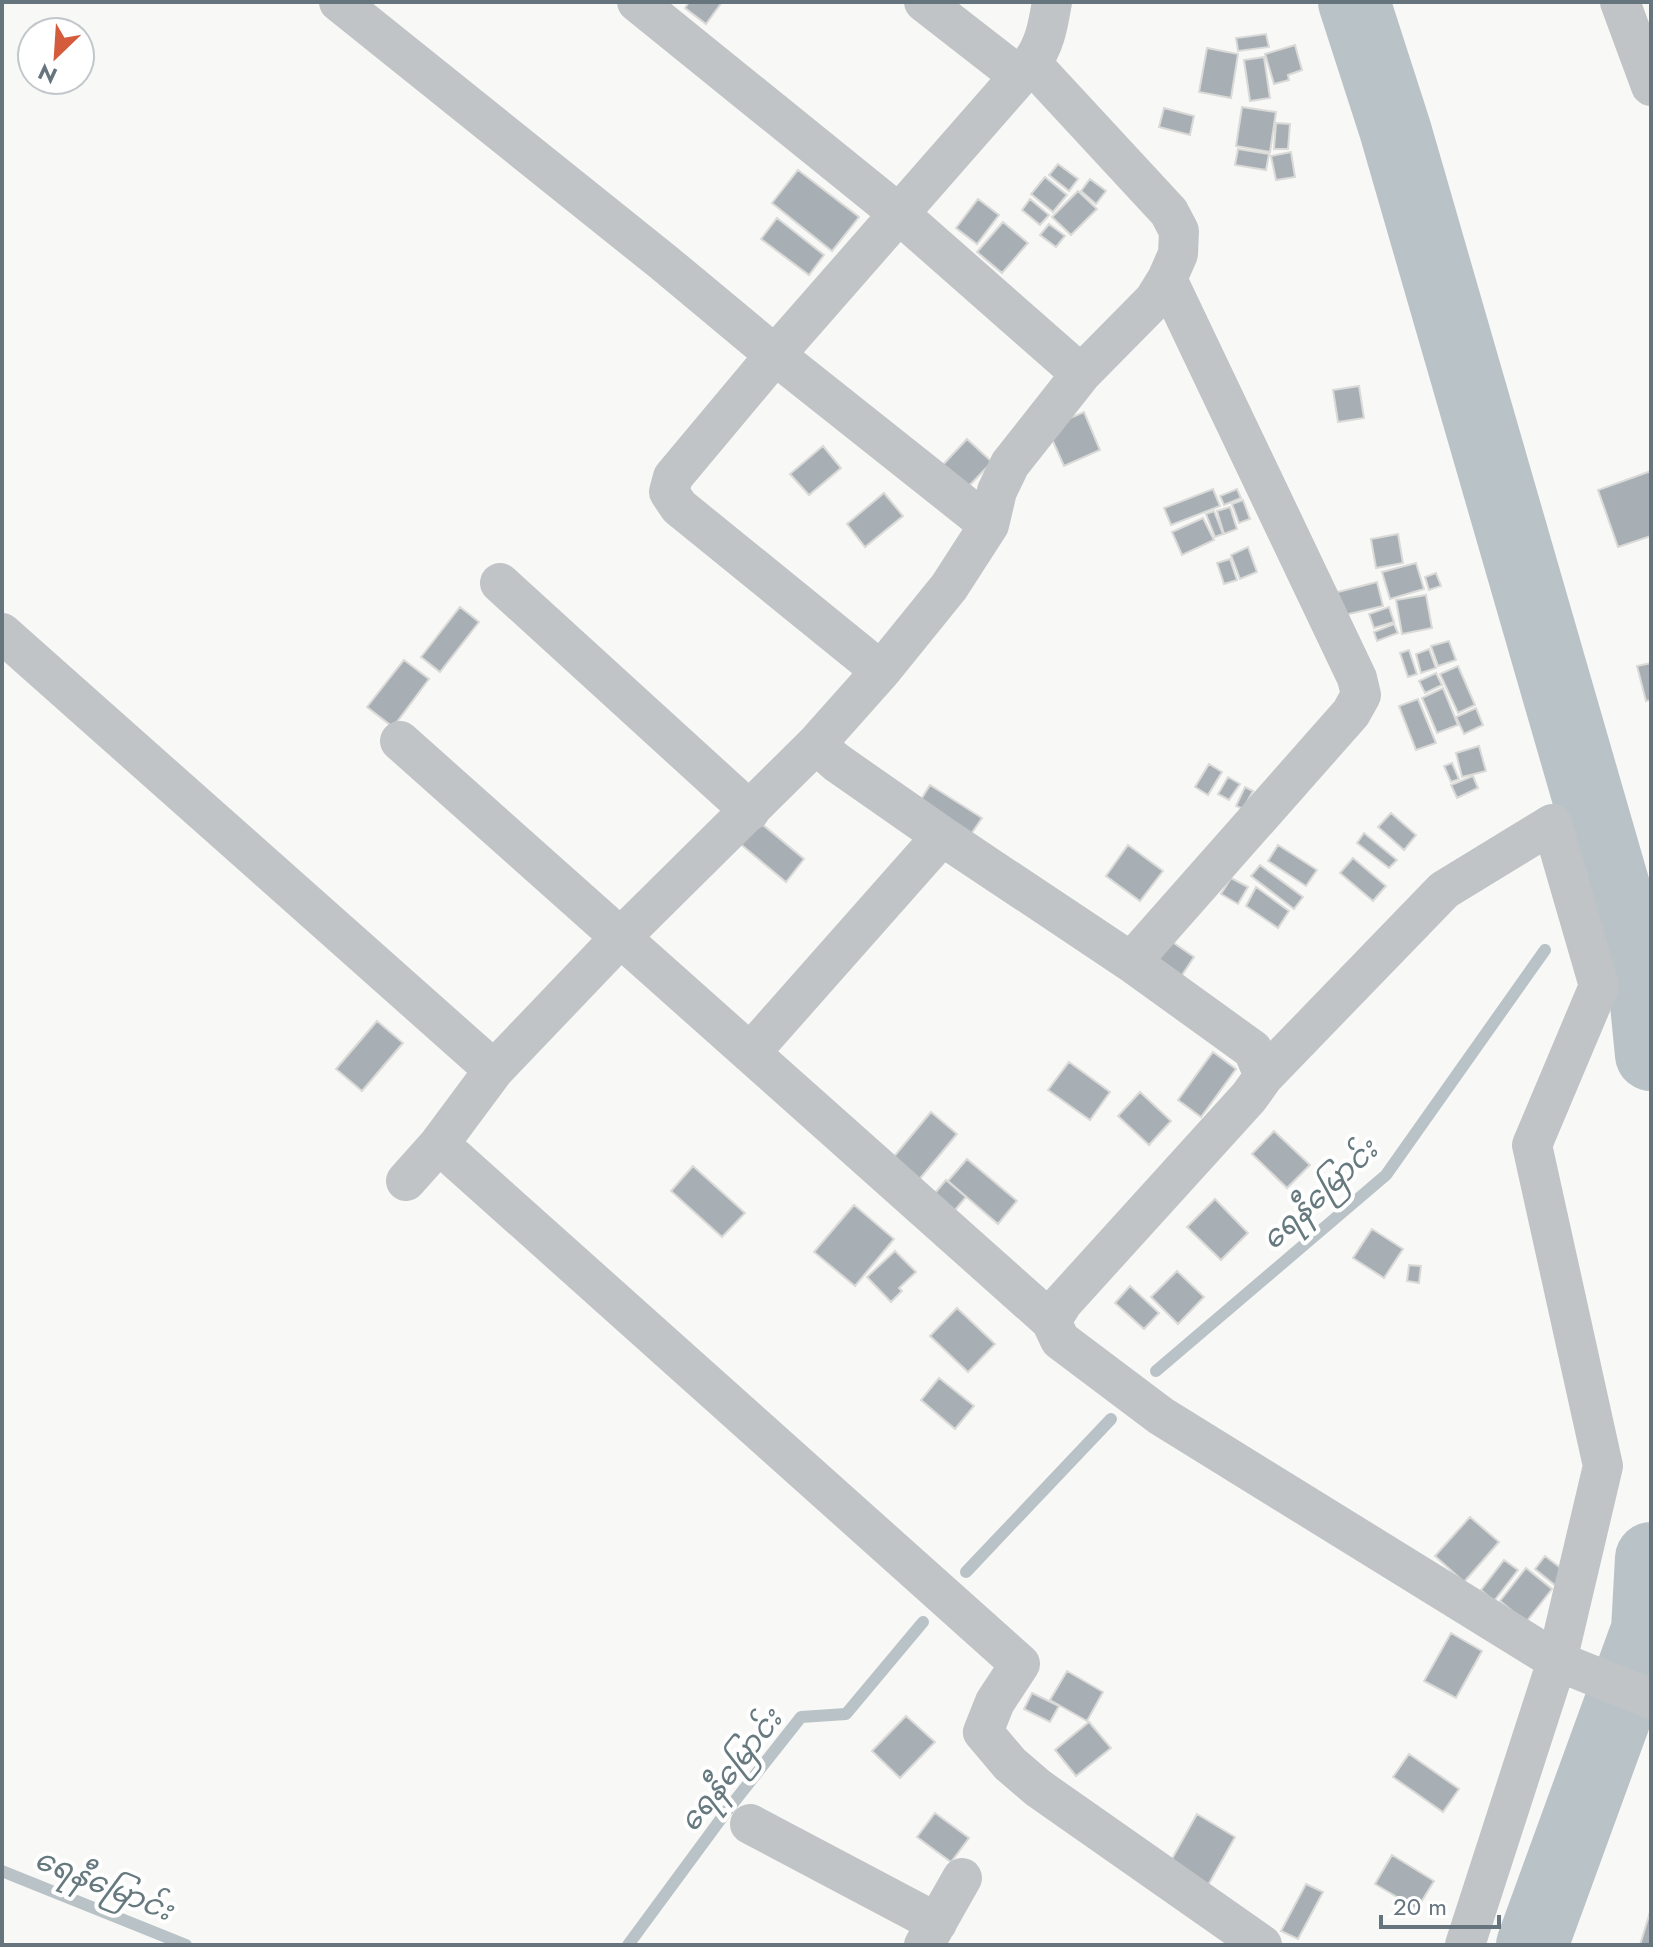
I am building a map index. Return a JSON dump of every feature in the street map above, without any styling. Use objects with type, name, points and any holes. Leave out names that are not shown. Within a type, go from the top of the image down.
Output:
[{"type":"street","points":[[637,2],[898,213],[1081,374]]},
{"type":"street","points":[[406,1181],[439,1144],[494,1070],[620,938],[816,744],[881,671],[949,587],[989,525],[997,491],[1010,464],[1081,374],[1154,300],[1178,254],[1179,231],[1169,212],[1025,70],[924,2]]},
{"type":"street","points":[[881,671],[679,507],[669,492],[673,477],[775,355],[1025,70],[1045,38],[1052,2]]},
{"type":"street","points":[[1620,2],[1651,86]]},
{"type":"street","points":[[352,6],[775,355],[989,525]]},
{"type":"street","points":[[1131,962],[1351,713],[1361,695],[1357,678],[1167,279]]},
{"type":"street","points":[[500,583],[750,811]]},
{"type":"street","points":[[2,633],[494,1070]]},
{"type":"street","points":[[400,741],[1051,1321],[1060,1340],[1161,1416],[1557,1661],[1651,1699]]},
{"type":"street","points":[[816,744],[836,762],[1131,962],[1253,1050],[1264,1076]]},
{"type":"street","points":[[1051,1321],[1063,1302],[1249,1097],[1264,1076],[1444,890],[1552,824],[1599,986],[1532,1145],[1603,1466],[1557,1661],[1465,1945]]},
{"type":"street","points":[[750,1053],[942,836]]},
{"type":"street","points":[[439,1144],[1020,1664],[995,1702],[983,1732],[1010,1764],[1038,1788],[1262,1945]]},
{"type":"street","points":[[750,1824],[931,1934],[962,1878]]},
{"type":"building","points":[[689,2],[722,2],[706,24],[685,8]]},
{"type":"building","points":[[1266,34],[1269,47],[1238,51],[1236,38]]},
{"type":"building","points":[[1295,45],[1302,70],[1288,75],[1289,80],[1274,84],[1265,54]]},
{"type":"building","points":[[1207,48],[1238,54],[1231,98],[1199,92]]},
{"type":"building","points":[[1264,57],[1270,98],[1250,101],[1244,60]]},
{"type":"building","points":[[1242,107],[1276,112],[1270,152],[1236,146]]},
{"type":"building","points":[[1164,108],[1194,116],[1190,135],[1159,127]]},
{"type":"building","points":[[1276,123],[1290,124],[1288,149],[1274,149]]},
{"type":"building","points":[[1238,149],[1269,154],[1266,170],[1235,165]]},
{"type":"building","points":[[1291,152],[1295,177],[1276,180],[1271,156]]},
{"type":"building","points":[[1058,164],[1078,179],[1069,191],[1049,175]]},
{"type":"building","points":[[798,170],[859,217],[832,251],[772,203]]},
{"type":"building","points":[[1045,177],[1067,195],[1053,212],[1031,194]]},
{"type":"building","points":[[1090,179],[1106,191],[1096,204],[1081,191]]},
{"type":"building","points":[[1078,191],[1097,209],[1071,235],[1052,217]]},
{"type":"building","points":[[978,199],[999,215],[977,244],[956,228]]},
{"type":"building","points":[[1030,199],[1049,215],[1040,225],[1022,210]]},
{"type":"building","points":[[777,218],[824,255],[809,275],[761,239]]},
{"type":"building","points":[[1003,222],[1028,243],[1002,273],[977,252]]},
{"type":"building","points":[[1049,224],[1065,236],[1056,247],[1040,235]]},
{"type":"building","points":[[1359,386],[1364,418],[1338,422],[1333,390]]},
{"type":"building","points":[[1084,412],[1100,450],[1064,466],[1047,428]]},
{"type":"building","points":[[967,439],[992,462],[963,492],[939,469]]},
{"type":"building","points":[[823,446],[841,468],[809,495],[790,474]]},
{"type":"building","points":[[1651,471],[1651,536],[1618,547],[1598,490]]},
{"type":"building","points":[[1213,489],[1220,506],[1171,525],[1164,508]]},
{"type":"building","points":[[1237,489],[1241,498],[1224,505],[1220,496]]},
{"type":"building","points":[[884,493],[903,516],[865,547],[847,524]]},
{"type":"building","points":[[1243,500],[1250,519],[1239,523],[1232,504]]},
{"type":"building","points":[[1230,507],[1237,529],[1224,534],[1217,511]]},
{"type":"building","points":[[1214,511],[1223,534],[1215,537],[1206,514]]},
{"type":"building","points":[[1203,518],[1214,540],[1182,555],[1172,532]]},
{"type":"building","points":[[1398,534],[1403,563],[1376,568],[1371,539]]},
{"type":"building","points":[[1248,547],[1257,572],[1240,579],[1231,555]]},
{"type":"building","points":[[1230,559],[1237,580],[1224,584],[1217,563]]},
{"type":"building","points":[[1416,563],[1424,589],[1390,599],[1382,572]]},
{"type":"building","points":[[1436,573],[1441,586],[1429,590],[1425,577]]},
{"type":"building","points":[[1377,582],[1383,606],[1336,617],[1330,594]]},
{"type":"building","points":[[1426,595],[1432,628],[1402,634],[1396,600]]},
{"type":"building","points":[[460,607],[479,622],[440,672],[421,657]]},
{"type":"building","points":[[1389,607],[1394,622],[1374,628],[1369,614]]},
{"type":"building","points":[[1394,624],[1398,633],[1377,641],[1374,632]]},
{"type":"building","points":[[1449,641],[1456,660],[1438,666],[1431,646]]},
{"type":"building","points":[[1429,649],[1436,668],[1421,673],[1416,654]]},
{"type":"building","points":[[1409,650],[1417,674],[1408,677],[1400,653]]},
{"type":"building","points":[[404,660],[429,679],[393,727],[367,707]]},
{"type":"building","points":[[1651,663],[1651,700],[1646,701],[1637,666]]},
{"type":"building","points":[[1458,666],[1475,705],[1458,713],[1440,674]]},
{"type":"building","points":[[1436,673],[1442,685],[1425,693],[1419,681]]},
{"type":"building","points":[[1443,688],[1458,725],[1437,733],[1422,698]]},
{"type":"building","points":[[1418,699],[1436,743],[1416,750],[1399,706]]},
{"type":"building","points":[[1476,708],[1483,725],[1464,734],[1456,717]]},
{"type":"building","points":[[1479,746],[1486,771],[1462,777],[1456,753]]},
{"type":"building","points":[[1452,763],[1459,779],[1451,782],[1444,766]]},
{"type":"building","points":[[1209,764],[1222,772],[1208,795],[1195,787]]},
{"type":"building","points":[[1473,776],[1478,788],[1457,798],[1451,785]]},
{"type":"building","points":[[1228,777],[1240,784],[1229,800],[1218,794]]},
{"type":"building","points":[[930,785],[982,818],[965,843],[914,811]]},
{"type":"building","points":[[1245,787],[1253,791],[1243,809],[1236,806]]},
{"type":"building","points":[[1391,813],[1416,835],[1404,850],[1378,827]]},
{"type":"building","points":[[757,820],[804,859],[786,882],[738,842]]},
{"type":"building","points":[[1364,833],[1397,860],[1389,868],[1357,843]]},
{"type":"building","points":[[1128,845],[1163,871],[1140,901],[1106,876]]},
{"type":"building","points":[[1278,845],[1317,870],[1306,886],[1268,861]]},
{"type":"building","points":[[1353,858],[1386,886],[1373,901],[1340,873]]},
{"type":"building","points":[[1260,865],[1303,897],[1294,909],[1251,876]]},
{"type":"building","points":[[1231,878],[1248,887],[1238,904],[1221,894]]},
{"type":"building","points":[[1256,887],[1289,911],[1278,928],[1246,906]]},
{"type":"building","points":[[1168,939],[1194,957],[1178,981],[1152,965]]},
{"type":"building","points":[[377,1021],[403,1043],[362,1091],[336,1069]]},
{"type":"building","points":[[1213,1052],[1236,1069],[1201,1117],[1178,1100]]},
{"type":"building","points":[[1069,1062],[1110,1092],[1090,1120],[1048,1090]]},
{"type":"building","points":[[1140,1092],[1171,1121],[1149,1145],[1118,1116]]},
{"type":"building","points":[[931,1112],[957,1134],[913,1187],[887,1165]]},
{"type":"building","points":[[1274,1131],[1310,1165],[1287,1188],[1252,1154]]},
{"type":"building","points":[[967,1159],[1017,1201],[998,1224],[948,1181]]},
{"type":"building","points":[[693,1166],[745,1213],[722,1237],[671,1191]]},
{"type":"building","points":[[946,1180],[966,1197],[950,1216],[930,1199]]},
{"type":"building","points":[[1215,1199],[1248,1233],[1221,1260],[1187,1227]]},
{"type":"building","points":[[854,1205],[894,1239],[855,1286],[814,1252]]},
{"type":"building","points":[[1372,1229],[1403,1249],[1384,1278],[1353,1258]]},
{"type":"building","points":[[895,1251],[916,1272],[899,1288],[902,1291],[891,1302],[867,1277]]},
{"type":"building","points":[[1409,1265],[1421,1266],[1419,1283],[1407,1281]]},
{"type":"building","points":[[1177,1271],[1204,1297],[1178,1324],[1151,1297]]},
{"type":"building","points":[[1130,1286],[1159,1313],[1144,1329],[1115,1303]]},
{"type":"building","points":[[957,1308],[995,1344],[968,1372],[930,1336]]},
{"type":"building","points":[[939,1378],[974,1406],[955,1429],[921,1400]]},
{"type":"building","points":[[1470,1517],[1499,1542],[1464,1582],[1435,1556]]},
{"type":"building","points":[[1545,1556],[1567,1573],[1556,1586],[1535,1569]]},
{"type":"building","points":[[1504,1560],[1518,1570],[1494,1601],[1481,1590]]},
{"type":"building","points":[[1526,1568],[1552,1589],[1526,1622],[1500,1601]]},
{"type":"building","points":[[1451,1633],[1482,1651],[1456,1698],[1424,1681]]},
{"type":"building","points":[[1067,1671],[1103,1692],[1087,1721],[1050,1700]]},
{"type":"building","points":[[1032,1693],[1059,1706],[1050,1722],[1024,1709]]},
{"type":"building","points":[[906,1716],[935,1742],[900,1778],[872,1751]]},
{"type":"building","points":[[1089,1722],[1111,1748],[1076,1776],[1055,1750]]},
{"type":"building","points":[[1409,1754],[1459,1789],[1443,1812],[1393,1777]]},
{"type":"building","points":[[935,1813],[969,1838],[951,1862],[917,1837]]},
{"type":"building","points":[[1197,1814],[1235,1837],[1207,1887],[1168,1866]]},
{"type":"building","points":[[1392,1855],[1434,1881],[1417,1909],[1375,1884]]},
{"type":"building","points":[[1306,1884],[1323,1892],[1298,1939],[1281,1931]]},
{"type":"building","points":[[1650,1912],[1651,1945],[1640,1945]]},
{"type":"waterway","points":[[1354,2],[1395,129],[1645,994],[1651,1055]]},
{"type":"waterway","name":"ရေနီမြောင်း","points":[[1588,896],[1609,869]]},
{"type":"waterway","name":"ရေနီမြောင်း","points":[[1156,1371],[1386,1175],[1545,950]]},
{"type":"waterway","name":"ရေနီမြောင်း","points":[[966,1572],[1111,1419]]},
{"type":"waterway","points":[[1532,1945],[1647,1630],[1651,1558]]},
{"type":"waterway","name":"ရေနီမြောင်း","points":[[628,1945],[801,1717],[846,1714],[923,1622]]},
{"type":"waterway","name":"ရေနီမြောင်း","points":[[2,1871],[186,1945]]}]
